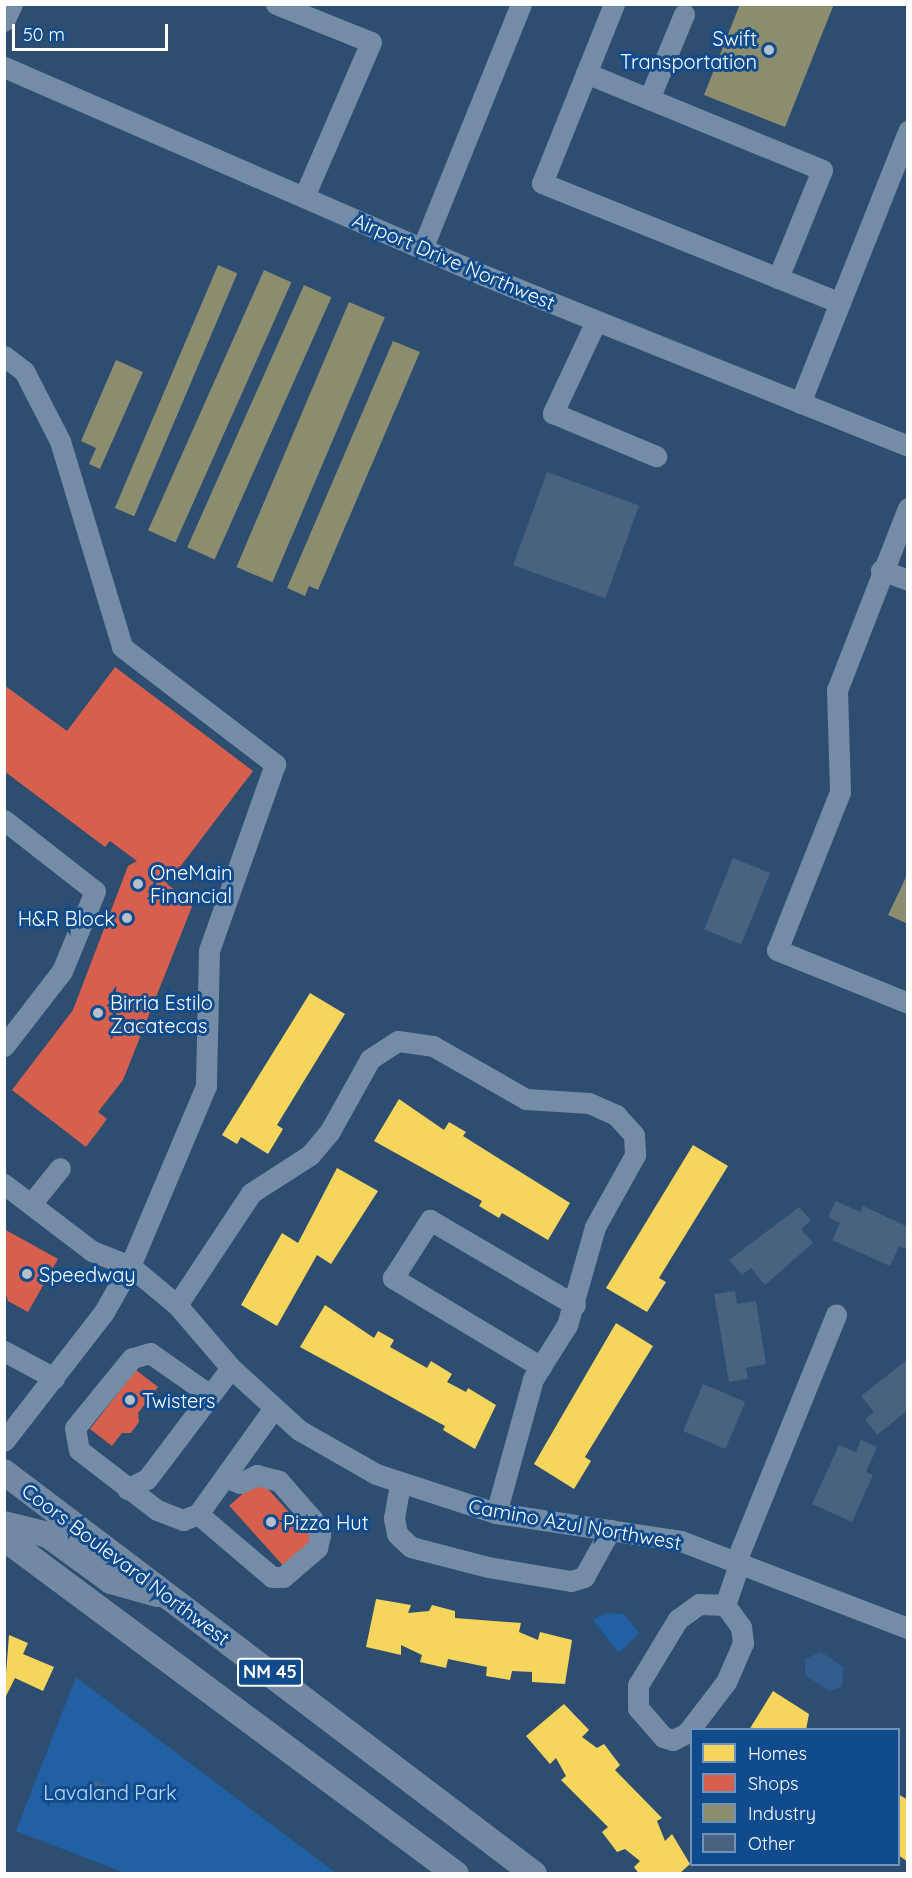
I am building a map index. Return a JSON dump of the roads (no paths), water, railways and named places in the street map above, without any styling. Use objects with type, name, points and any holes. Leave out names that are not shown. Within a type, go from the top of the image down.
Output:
[{"type":"main road","name":"Coors Boulevard Northwest","points":[[4,1472],[534,1874]]},
{"type":"main road","points":[[4,1524],[48,1535],[111,1581],[171,1599]]},
{"type":"main road","name":"NM 45","points":[[4,1538],[456,1874]]},
{"type":"street","points":[[4,21],[12,4]]},
{"type":"street","points":[[276,4],[370,42],[304,197]]},
{"type":"street","points":[[422,249],[521,4]]},
{"type":"street","points":[[614,4],[542,183],[840,303]]},
{"type":"street","points":[[649,99],[684,14]]},
{"type":"street","name":"Airport Drive Northwest","points":[[4,67],[422,249],[908,446]]},
{"type":"street","points":[[586,73],[822,170],[778,278]]},
{"type":"street","points":[[800,403],[908,131]]},
{"type":"street","points":[[596,321],[553,413],[656,456]]},
{"type":"street","points":[[4,356],[24,371],[60,441],[122,647],[275,764],[209,950],[206,1086],[130,1266],[104,1312],[4,1441]]},
{"type":"street","points":[[908,508],[881,570],[837,690],[840,792],[777,950],[908,1003]]},
{"type":"street","points":[[881,570],[908,580]]},
{"type":"street","points":[[4,820],[95,891],[62,971],[4,1046]]},
{"type":"street","points":[[177,1305],[196,1283],[251,1193],[310,1155],[330,1131],[370,1059],[398,1041],[433,1046],[526,1099],[589,1103],[616,1115],[634,1135],[635,1155],[588,1244],[575,1305],[541,1366],[521,1412],[506,1491],[496,1513]]},
{"type":"street","points":[[31,1204],[60,1168]]},
{"type":"street","name":"Camino Azul Northwest","points":[[4,1184],[92,1251],[130,1266],[177,1305],[231,1368],[274,1408],[335,1453],[400,1484],[496,1513],[681,1540],[908,1628]]},
{"type":"street","points":[[541,1366],[393,1278],[430,1220],[575,1305]]},
{"type":"street","points":[[725,1605],[738,1562],[836,1315]]},
{"type":"street","points":[[4,1351],[54,1378]]},
{"type":"street","points":[[210,1395],[150,1353],[132,1358],[75,1428],[79,1450],[127,1489],[172,1518],[198,1514],[227,1478],[274,1408]]},
{"type":"street","points":[[127,1489],[147,1479],[231,1368]]},
{"type":"street","points":[[198,1514],[272,1577],[283,1577],[317,1548],[320,1535],[279,1481],[257,1475],[240,1483],[227,1478]]},
{"type":"street","points":[[400,1484],[394,1518],[397,1534],[411,1547],[488,1567],[571,1581],[584,1577],[610,1530]]},
{"type":"street","points":[[690,1729],[673,1740],[663,1737],[638,1708],[638,1685],[678,1619],[699,1604],[725,1605]]},
{"type":"street","points":[[691,1728],[726,1682],[743,1643],[741,1627],[725,1605]]},
{"type":"place","name":"Swift Transportation","points":[[769,50]]},
{"type":"place","name":"OneMain Financial","points":[[138,884]]},
{"type":"place","name":"H&R Block","points":[[127,918]]},
{"type":"place","name":"Birria Estilo Zacatecas","points":[[98,1013]]},
{"type":"place","name":"Speedway","points":[[27,1274]]},
{"type":"place","name":"Twisters","points":[[130,1400]]},
{"type":"place","name":"Pizza Hut","points":[[271,1522]]},
{"type":"park label","name":"Lavaland Park","points":[[110,1792]]}]
